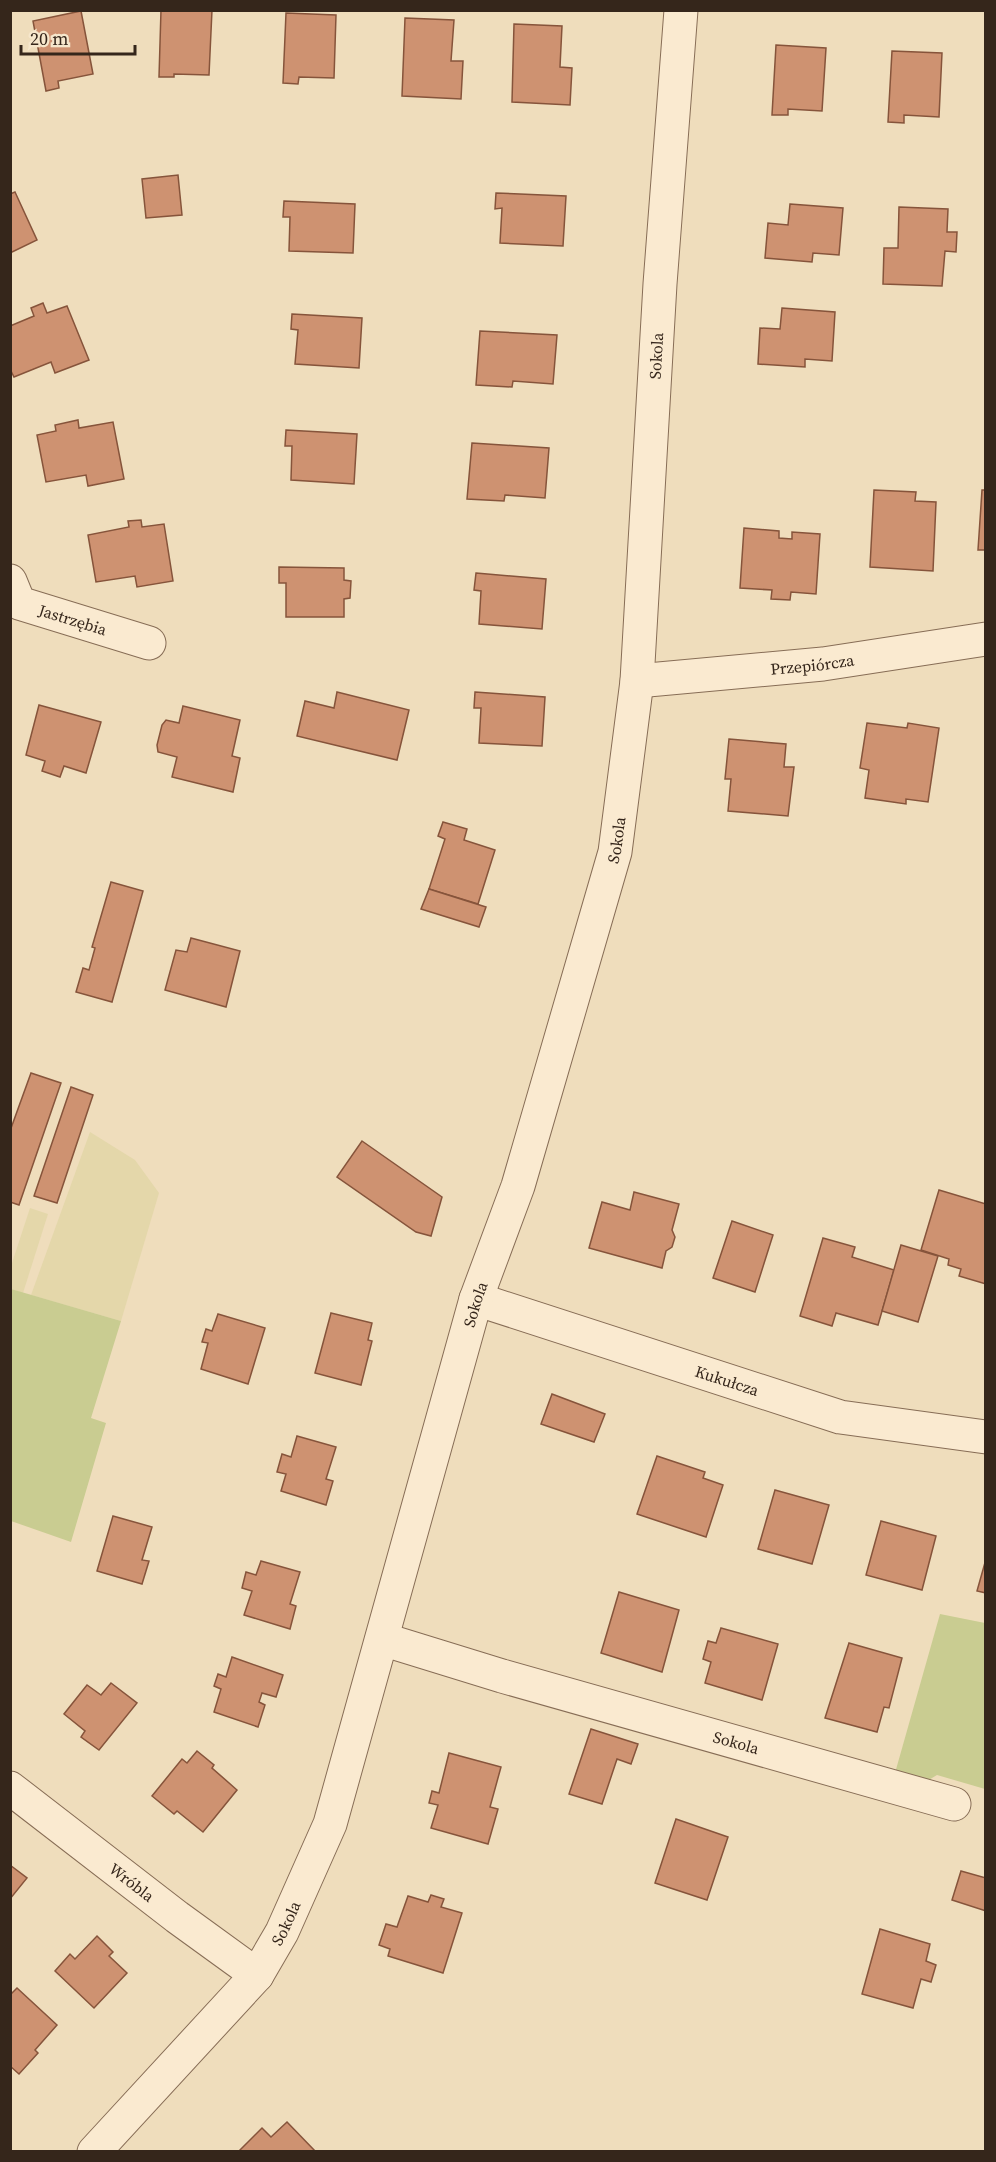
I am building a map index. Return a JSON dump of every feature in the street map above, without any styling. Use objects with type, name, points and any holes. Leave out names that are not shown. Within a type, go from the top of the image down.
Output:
[{"type":"street","name":"Sokola","points":[[94,2151],[257,1975],[282,1932],[330,1824],[476,1299],[518,1186],[615,852],[637,681],[660,284],[681,10]]},
{"type":"street","name":"Jastrzębia","points":[[10,581],[20,603],[149,643]]},
{"type":"street","name":"Przepiórcza","points":[[637,681],[823,664],[986,639]]},
{"type":"street","name":"Kukułcza","points":[[476,1299],[840,1417],[986,1437]]},
{"type":"street","name":"Sokola","points":[[382,1639],[502,1676],[954,1804]]},
{"type":"street","name":"Wróbla","points":[[10,1788],[177,1917],[257,1975]]},
{"type":"shaded area","points":[[90,1132],[135,1160],[159,1193],[121,1321],[31,1295]]},
{"type":"shaded area","points":[[30,1208],[48,1214],[23,1293],[11,1289],[11,1266]]},
{"type":"green space","points":[[11,1289],[121,1321],[91,1418],[106,1423],[71,1542],[11,1521]]},
{"type":"green space","points":[[940,1614],[985,1623],[985,1789],[937,1775],[927,1781],[895,1773]]},
{"type":"building","points":[[161,10],[212,10],[209,75],[174,74],[174,77],[159,77]]},
{"type":"building","points":[[81,11],[93,74],[58,81],[59,88],[46,91],[33,21]]},
{"type":"building","points":[[286,13],[336,15],[334,78],[299,77],[298,84],[283,83]]},
{"type":"building","points":[[405,18],[454,20],[451,61],[463,61],[461,99],[402,96]]},
{"type":"building","points":[[514,24],[562,26],[560,67],[572,68],[570,105],[512,102]]},
{"type":"building","points":[[776,45],[826,48],[822,111],[788,109],[788,115],[772,115]]},
{"type":"building","points":[[892,51],[942,53],[939,117],[904,115],[904,123],[888,122]]},
{"type":"building","points":[[178,175],[182,215],[146,218],[142,179]]},
{"type":"building","points":[[15,192],[37,240],[10,253],[10,194]]},
{"type":"building","points":[[496,193],[566,196],[563,246],[500,243],[502,208],[495,209]]},
{"type":"building","points":[[284,201],[355,204],[353,253],[289,251],[290,217],[283,217]]},
{"type":"building","points":[[790,204],[843,208],[839,255],[813,253],[812,262],[765,258],[768,223],[788,225]]},
{"type":"building","points":[[899,207],[948,209],[947,232],[957,232],[956,252],[945,251],[942,286],[883,284],[884,248],[898,248]]},
{"type":"building","points":[[43,303],[47,313],[67,306],[89,360],[55,373],[51,362],[14,377],[10,369],[10,326],[34,316],[31,308]]},
{"type":"building","points":[[782,308],[835,312],[832,361],[805,359],[805,367],[758,364],[760,328],[780,329]]},
{"type":"building","points":[[292,314],[362,318],[359,368],[295,364],[298,330],[291,329]]},
{"type":"building","points":[[480,331],[557,335],[553,384],[513,381],[512,387],[476,385]]},
{"type":"building","points":[[78,420],[79,428],[113,422],[124,479],[88,486],[86,475],[46,482],[37,435],[56,431],[55,425]]},
{"type":"building","points":[[286,430],[357,434],[354,484],[291,480],[292,446],[285,446]]},
{"type":"building","points":[[472,443],[549,448],[545,498],[505,495],[504,501],[467,499]]},
{"type":"building","points":[[874,490],[916,492],[915,501],[936,502],[933,571],[870,567]]},
{"type":"building","points":[[982,490],[986,490],[986,550],[978,550]]},
{"type":"building","points":[[141,520],[142,527],[164,524],[173,581],[137,587],[135,576],[96,582],[88,535],[129,527],[128,521]]},
{"type":"building","points":[[744,528],[779,531],[779,538],[792,539],[792,532],[820,534],[816,594],[791,592],[790,600],[771,599],[772,590],[740,588]]},
{"type":"building","points":[[279,567],[344,568],[344,580],[351,581],[350,598],[344,599],[344,617],[286,617],[286,583],[279,583]]},
{"type":"building","points":[[476,573],[546,579],[542,629],[479,624],[481,591],[474,590]]},
{"type":"building","points":[[337,692],[409,710],[397,760],[297,736],[305,701],[334,708]]},
{"type":"building","points":[[475,692],[545,697],[542,746],[479,743],[481,708],[474,708]]},
{"type":"building","points":[[39,705],[101,722],[86,773],[64,766],[60,777],[42,771],[45,761],[26,755]]},
{"type":"building","points":[[183,706],[240,720],[232,756],[240,758],[233,792],[172,777],[177,757],[158,752],[157,745],[162,725],[166,720],[179,723]]},
{"type":"building","points":[[867,723],[907,728],[908,723],[939,728],[928,802],[906,799],[906,804],[865,798],[869,770],[860,768]]},
{"type":"building","points":[[729,739],[786,744],[784,767],[794,767],[788,816],[728,811],[731,779],[725,779]]},
{"type":"building","points":[[443,822],[467,829],[464,840],[495,850],[478,904],[429,889],[445,839],[438,836]]},
{"type":"building","points":[[111,882],[143,891],[112,1002],[76,992],[83,968],[89,970],[95,948],[92,947]]},
{"type":"building","points":[[429,889],[486,907],[479,927],[421,909]]},
{"type":"building","points":[[191,938],[240,951],[226,1007],[165,990],[176,950],[187,952]]},
{"type":"building","points":[[31,1073],[61,1083],[19,1205],[10,1202],[10,1131]]},
{"type":"building","points":[[71,1087],[93,1095],[57,1203],[34,1196]]},
{"type":"building","points":[[362,1141],[442,1197],[431,1236],[416,1232],[337,1177]]},
{"type":"building","points":[[939,1190],[986,1204],[986,1284],[959,1276],[961,1269],[948,1265],[949,1259],[921,1250]]},
{"type":"building","points":[[634,1192],[679,1204],[672,1230],[675,1237],[672,1247],[666,1251],[662,1268],[589,1248],[602,1202],[630,1210]]},
{"type":"building","points":[[732,1221],[773,1235],[755,1292],[713,1278]]},
{"type":"building","points":[[823,1238],[855,1247],[852,1257],[894,1270],[878,1325],[836,1313],[832,1326],[800,1316]]},
{"type":"building","points":[[901,1245],[938,1256],[918,1322],[882,1311]]},
{"type":"building","points":[[331,1313],[372,1323],[368,1340],[372,1341],[361,1385],[315,1373]]},
{"type":"building","points":[[218,1314],[265,1328],[248,1384],[201,1369],[208,1343],[202,1342],[206,1329],[212,1331]]},
{"type":"building","points":[[552,1394],[605,1414],[594,1442],[541,1424]]},
{"type":"building","points":[[297,1436],[336,1447],[326,1479],[333,1481],[326,1505],[281,1491],[286,1474],[277,1472],[282,1454],[291,1457]]},
{"type":"building","points":[[657,1456],[705,1472],[703,1478],[723,1485],[706,1537],[637,1514]]},
{"type":"building","points":[[775,1490],[829,1505],[812,1564],[758,1549]]},
{"type":"building","points":[[113,1516],[152,1527],[142,1560],[149,1561],[142,1584],[97,1571]]},
{"type":"building","points":[[881,1521],[936,1536],[922,1590],[866,1575]]},
{"type":"building","points":[[986,1559],[986,1593],[977,1591]]},
{"type":"building","points":[[261,1561],[300,1572],[290,1604],[296,1606],[290,1629],[244,1615],[252,1591],[242,1588],[246,1572],[256,1575]]},
{"type":"building","points":[[619,1592],[679,1610],[662,1672],[601,1653]]},
{"type":"building","points":[[721,1628],[778,1644],[762,1700],[705,1683],[711,1662],[703,1659],[708,1641],[716,1643]]},
{"type":"building","points":[[849,1643],[902,1658],[889,1708],[884,1707],[877,1732],[825,1718]]},
{"type":"building","points":[[232,1657],[283,1675],[276,1697],[262,1693],[259,1702],[265,1705],[258,1727],[214,1712],[221,1689],[214,1686],[218,1674],[226,1677]]},
{"type":"building","points":[[111,1683],[137,1703],[99,1750],[81,1737],[85,1731],[64,1714],[87,1685],[101,1695]]},
{"type":"building","points":[[591,1729],[638,1744],[631,1764],[617,1759],[602,1804],[569,1794]]},
{"type":"building","points":[[197,1751],[214,1765],[212,1768],[237,1790],[203,1832],[177,1811],[174,1814],[152,1796],[182,1759],[187,1763]]},
{"type":"building","points":[[449,1753],[501,1767],[490,1807],[498,1809],[488,1844],[431,1828],[438,1805],[429,1803],[432,1791],[439,1793]]},
{"type":"building","points":[[676,1819],[728,1837],[707,1900],[655,1883]]},
{"type":"building","points":[[10,1865],[27,1878],[10,1899]]},
{"type":"building","points":[[961,1871],[986,1878],[986,1911],[952,1900]]},
{"type":"building","points":[[431,1895],[444,1899],[441,1907],[462,1913],[443,1973],[388,1956],[390,1949],[379,1945],[386,1924],[397,1927],[408,1896],[428,1902]]},
{"type":"building","points":[[880,1929],[930,1944],[926,1961],[936,1965],[931,1982],[921,1979],[913,2008],[862,1994]]},
{"type":"building","points":[[97,1936],[113,1952],[109,1956],[127,1973],[94,2008],[55,1971],[70,1954],[75,1959]]},
{"type":"building","points":[[17,1988],[57,2025],[35,2050],[38,2053],[19,2074],[10,2066],[10,1995]]},
{"type":"building","points":[[287,2122],[316,2152],[238,2152],[262,2128],[271,2137]]}]
